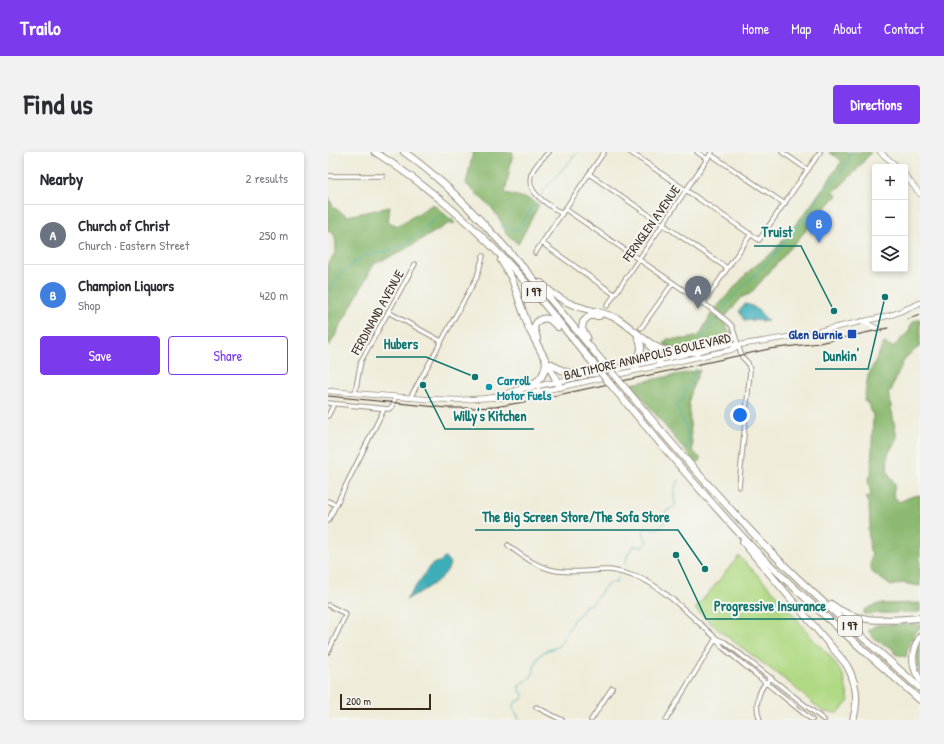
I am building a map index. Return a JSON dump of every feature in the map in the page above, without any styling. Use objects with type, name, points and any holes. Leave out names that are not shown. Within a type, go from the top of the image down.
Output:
[{"type":"highway","name":"I 97","points":[[375,152],[434,194],[479,234],[522,278],[713,505],[794,588],[920,700]]},
{"type":"highway","name":"I 97","points":[[404,152],[435,175],[451,190],[512,254],[700,476],[782,562],[821,600],[920,688]]},
{"type":"highway","points":[[479,234],[508,271],[515,287],[526,325],[549,363],[568,373],[599,373]]},
{"type":"highway","points":[[512,254],[544,286],[560,298],[578,307],[616,318],[655,347],[659,352],[661,362]]},
{"type":"highway","points":[[602,361],[582,329],[583,322],[587,317],[594,315],[618,323],[653,349],[661,362]]},
{"type":"highway","points":[[560,384],[534,331],[536,323],[546,318],[551,321],[585,354]]},
{"type":"highway","points":[[618,369],[634,361],[639,356],[641,346],[638,338]]},
{"type":"highway","points":[[655,347],[672,352],[697,352]]},
{"type":"highway","points":[[516,391],[533,384],[540,379],[549,363]]},
{"type":"highway","points":[[713,505],[732,531],[842,659],[850,672],[855,688],[856,706],[854,720]]},
{"type":"highway","points":[[782,562],[835,607],[850,615],[862,619],[878,620],[920,618]]},
{"type":"highway","points":[[920,636],[914,648],[913,659],[914,670],[920,680]]},
{"type":"highway","points":[[850,720],[856,706]]},
{"type":"main road","points":[[880,152],[894,164]]},
{"type":"main road","points":[[908,179],[920,194]]},
{"type":"main road","name":"BALTIMORE ANNAPOLIS BOULEVARD","points":[[489,398],[516,391],[560,384],[661,362],[730,344],[739,345],[864,321],[894,314],[920,303]]},
{"type":"main road","points":[[864,321],[879,330]]},
{"type":"main road","name":"BALTIMORE ANNAPOLIS BOULEVARD","points":[[328,390],[395,397],[460,400],[510,397],[599,373],[731,350],[739,345]]},
{"type":"street","points":[[549,152],[534,169],[531,176],[531,186],[537,196],[562,214]]},
{"type":"street","points":[[535,253],[604,152]]},
{"type":"street","points":[[630,152],[759,240],[820,152]]},
{"type":"street","points":[[697,152],[707,159]]},
{"type":"street","points":[[782,152],[808,170]]},
{"type":"street","points":[[711,153],[784,204]]},
{"type":"street","name":"FERNGLEN AVENUE","points":[[607,306],[711,153]]},
{"type":"street","points":[[589,174],[727,268]]},
{"type":"street","points":[[328,176],[383,176]]},
{"type":"street","points":[[565,209],[729,322],[733,328],[743,358],[749,364],[750,375],[739,487]]},
{"type":"street","points":[[703,304],[751,234]]},
{"type":"street","points":[[542,243],[614,294]]},
{"type":"street","points":[[410,398],[477,277],[483,256]]},
{"type":"street","name":"FERDINAND AVENUE","points":[[356,393],[361,361],[415,264]]},
{"type":"street","points":[[642,328],[673,283]]},
{"type":"street","points":[[388,312],[441,341]]},
{"type":"street","points":[[328,403],[384,409],[392,408],[395,397]]},
{"type":"street","points":[[328,416],[334,404]]},
{"type":"street","points":[[328,522],[384,409]]},
{"type":"street","points":[[328,501],[336,505]]},
{"type":"street","points":[[508,545],[529,561],[553,570],[576,572],[609,570],[641,579],[656,587],[716,638],[724,642],[772,678],[824,720]]},
{"type":"street","points":[[328,605],[346,614],[328,652]]},
{"type":"street","points":[[716,638],[722,647],[812,720]]},
{"type":"street","points":[[666,720],[716,638]]},
{"type":"street","points":[[760,720],[757,705],[760,693],[766,682],[772,678]]},
{"type":"street","points":[[591,720],[612,688]]},
{"type":"street","points":[[536,707],[562,720]]},
{"type":"street","points":[[803,720],[807,716]]},
{"type":"green space","points":[[473,152],[513,152],[505,193],[529,199],[539,205],[518,244],[506,233],[502,223],[492,208],[466,184]]},
{"type":"green space","points":[[829,152],[871,152],[855,172],[834,192],[837,195],[750,294],[742,297],[726,316],[715,309],[750,270],[773,252],[808,209],[842,161]]},
{"type":"green space","points":[[328,195],[333,207],[347,216],[390,207],[388,222],[398,226],[433,204],[455,223],[448,224],[397,254],[374,264],[330,345],[328,345],[328,263],[335,253],[336,242],[334,234],[328,231]]},
{"type":"green space","points":[[711,314],[723,321],[729,330],[727,339],[687,349],[679,349],[664,344],[667,339],[686,339],[699,336]]},
{"type":"green space","points":[[920,319],[920,346],[905,358],[892,386],[892,390],[888,391],[897,438],[888,454],[887,471],[895,484],[893,495],[899,502],[913,496],[920,495],[920,586],[902,583],[891,586],[872,572],[870,564],[872,552],[870,552],[868,528],[870,526],[869,507],[866,497],[871,496],[868,478],[871,475],[873,416],[869,404],[864,401],[868,376],[884,343],[893,347],[909,331],[912,322]]},
{"type":"green space","points":[[700,370],[689,400],[693,451],[701,459],[696,464],[631,384]]},
{"type":"green space","points":[[739,556],[777,595],[813,639],[829,655],[843,675],[849,701],[838,713],[823,712],[792,685],[721,632],[695,609]]},
{"type":"green space","points":[[920,603],[920,612],[864,614],[864,610],[878,604]]},
{"type":"green space","points":[[877,625],[920,625],[920,627],[909,643],[906,657],[895,654],[892,648],[875,640],[868,630]]},
{"type":"green space","points":[[920,645],[920,674],[916,658]]},
{"type":"water","points":[[745,304],[755,308],[768,321],[744,320],[739,311]]},
{"type":"water","points":[[445,557],[450,563],[448,569],[439,580],[406,600],[431,565],[441,561]]},
{"type":"waterway","points":[[542,195],[543,191],[578,152]]},
{"type":"waterway","points":[[721,310],[774,256],[794,232],[811,210],[819,195],[836,178],[847,164],[851,152]]},
{"type":"waterway","points":[[501,226],[517,231],[536,202]]},
{"type":"waterway","points":[[328,294],[343,271],[364,256],[391,250],[407,244],[438,216],[454,219]]},
{"type":"waterway","points":[[700,345],[703,336],[716,318]]},
{"type":"waterway","points":[[687,449],[687,433],[677,407],[683,400],[684,391],[690,384],[696,369]]},
{"type":"waterway","points":[[626,565],[627,556],[633,546],[642,547],[647,544],[643,533],[645,528],[657,529],[665,523],[666,511],[675,505],[674,491],[679,480]]},
{"type":"waterway","points":[[519,720],[513,706],[524,696],[519,689],[519,686],[533,674],[535,664],[541,654],[560,644],[573,620],[580,614],[584,606],[591,604],[607,584],[612,582],[616,583],[618,578]]},
{"type":"tram line","points":[[908,319],[920,315]]},
{"type":"tram line","points":[[328,396],[447,408],[495,407],[535,400],[769,349],[819,343],[888,328]]},
{"type":"place","name":"Champion Liquors","points":[[819,243]]},
{"type":"place","name":"Dunkin'","points":[[885,297]]},
{"type":"place","name":"Church of Christ","points":[[698,309]]},
{"type":"place","name":"Truist","points":[[834,311]]},
{"type":"place","name":"Glen Burnie","points":[[852,334]]},
{"type":"place","name":"Hubers","points":[[475,377]]},
{"type":"place","name":"Willy's Kitchen","points":[[423,385]]},
{"type":"place","name":"Carroll Motor Fuels","points":[[489,387]]},
{"type":"place","name":"Progressive Insurance","points":[[676,555]]},
{"type":"place","name":"The Big Screen Store/The Sofa Store","points":[[705,569]]}]
